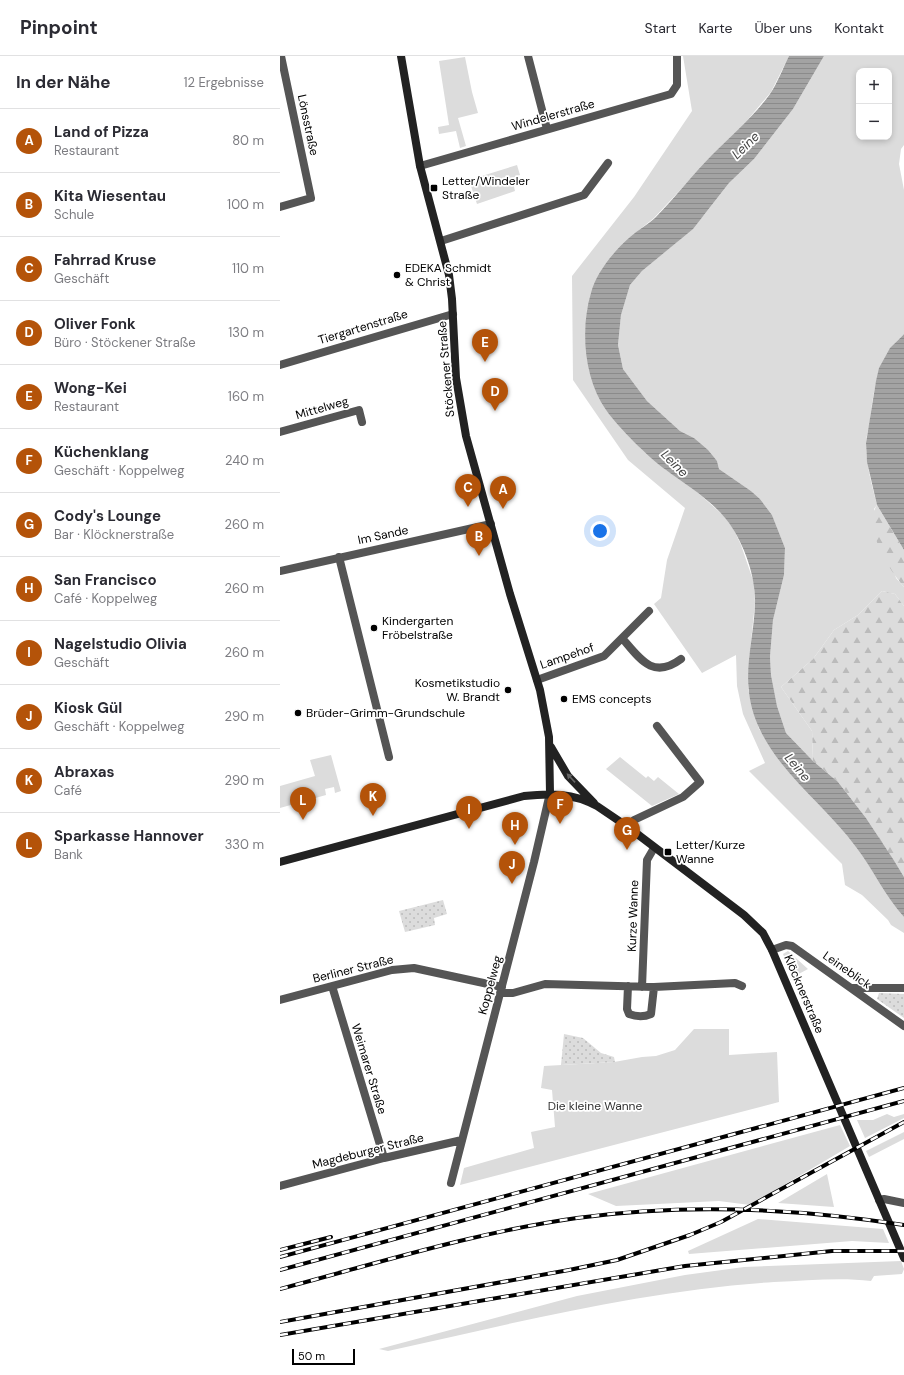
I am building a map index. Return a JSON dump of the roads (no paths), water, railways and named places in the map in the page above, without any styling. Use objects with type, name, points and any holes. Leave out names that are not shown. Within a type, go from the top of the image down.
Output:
[{"type":"main road","name":"Stöckener Straße","points":[[400,56],[420,166],[449,275],[458,397],[470,456],[491,524],[510,594],[537,680],[547,722],[550,746],[550,793]]},
{"type":"main road","points":[[550,746],[568,776],[597,806]]},
{"type":"main road","points":[[280,862],[520,797],[550,793],[578,798],[597,806]]},
{"type":"main road","name":"Klöcknerstraße","points":[[597,806],[628,827],[755,924],[763,933],[772,950],[904,1258]]},
{"type":"street","name":"Lönsstraße","points":[[280,207],[311,198],[281,56]]},
{"type":"street","points":[[528,56],[547,129]]},
{"type":"street","name":"Windelerstraße","points":[[420,166],[670,94],[677,85],[677,56]]},
{"type":"street","points":[[440,241],[584,195],[608,162]]},
{"type":"street","name":"Tiergartenstraße","points":[[280,365],[453,314]]},
{"type":"street","name":"Mittelweg","points":[[280,432],[359,410],[362,422]]},
{"type":"street","name":"Im Sande","points":[[280,571],[491,524]]},
{"type":"street","points":[[339,557],[389,757]]},
{"type":"street","name":"Lampehof","points":[[537,680],[604,656],[649,611]]},
{"type":"street","points":[[622,638],[643,662],[649,666],[665,668],[681,659]]},
{"type":"street","points":[[628,827],[634,820],[683,797],[700,782],[657,726]]},
{"type":"street","name":"Koppelweg","points":[[452,1183],[502,990],[550,793]]},
{"type":"street","name":"Kurze Wanne","points":[[642,987],[647,860],[654,848]]},
{"type":"street","name":"Leineblick","points":[[772,950],[786,945],[792,946],[904,1026]]},
{"type":"street","name":"Berliner Straße","points":[[280,1000],[392,970],[414,968],[513,993],[545,984],[654,987],[735,982],[742,986]]},
{"type":"street","name":"Weimarer Straße","points":[[332,986],[384,1158]]},
{"type":"street","points":[[628,986],[627,1009],[629,1014],[634,1016],[646,1016],[651,1014],[654,987]]},
{"type":"street","points":[[852,988],[904,988]]},
{"type":"street","name":"Magdeburger Straße","points":[[280,1186],[384,1158],[462,1140]]},
{"type":"street","points":[[879,1200],[884,1199],[904,1203]]},
{"type":"water","name":"Leine","points":[[789,56],[824,56],[793,109],[754,159],[729,183],[693,229],[642,271],[630,285],[621,315],[618,345],[623,369],[647,401],[680,431],[694,438],[708,450],[717,461],[719,469],[751,491],[760,499],[772,515],[785,548],[784,575],[773,620],[770,657],[771,675],[777,706],[786,733],[813,761],[838,782],[866,818],[904,877],[904,917],[842,829],[779,760],[766,742],[756,721],[748,687],[755,594],[752,575],[746,555],[738,537],[720,512],[693,489],[666,470],[642,450],[606,410],[593,384],[586,353],[585,338],[588,307],[593,285],[601,270],[630,237],[655,218],[670,203],[705,163],[757,110],[773,89]]},
{"type":"water","points":[[904,334],[904,550],[877,505],[867,462],[866,443],[879,368],[890,348]]},
{"type":"railway","points":[[280,1257],[904,1088]]},
{"type":"railway","points":[[280,1270],[904,1101]]},
{"type":"railway","points":[[280,1322],[617,1260],[690,1235],[721,1222],[904,1122]]},
{"type":"railway","points":[[280,1289],[428,1249],[502,1231],[577,1218],[618,1213],[700,1209],[782,1211],[863,1219],[904,1225]]},
{"type":"railway","points":[[280,1250],[331,1237]]},
{"type":"railway","points":[[280,1335],[685,1266],[832,1251],[904,1251]]},
{"type":"place","name":"Letter/Windeler Straße","points":[[434,188]]},
{"type":"place","name":"EDEKA Schmidt & Christ","points":[[397,275]]},
{"type":"place","name":"Wong-Kei","points":[[485,362]]},
{"type":"place","name":"Oliver Fonk","points":[[495,411]]},
{"type":"place","name":"Fahrrad Kruse","points":[[468,507]]},
{"type":"place","name":"Land of Pizza","points":[[503,509]]},
{"type":"place","name":"Kita Wiesentau","points":[[479,556]]},
{"type":"place","name":"Kindergarten Fröbelstraße","points":[[374,628]]},
{"type":"place","name":"Kosmetikstudio W. Brandt","points":[[508,690]]},
{"type":"place","name":"EMS concepts","points":[[564,699]]},
{"type":"place","name":"Brüder-Grimm-Grundschule","points":[[298,713]]},
{"type":"place","name":"Abraxas","points":[[373,816]]},
{"type":"place","name":"Sparkasse Hannover","points":[[303,820]]},
{"type":"place","name":"Küchenklang","points":[[560,824]]},
{"type":"place","name":"Nagelstudio Olivia","points":[[469,829]]},
{"type":"place","name":"San Francisco","points":[[515,845]]},
{"type":"place","name":"Cody's Lounge","points":[[627,850]]},
{"type":"place","name":"Letter/Kurze Wanne","points":[[668,852]]},
{"type":"place","name":"Kiosk Gül","points":[[512,884]]},
{"type":"park label","name":"Die kleine Wanne","points":[[595,1106]]}]
